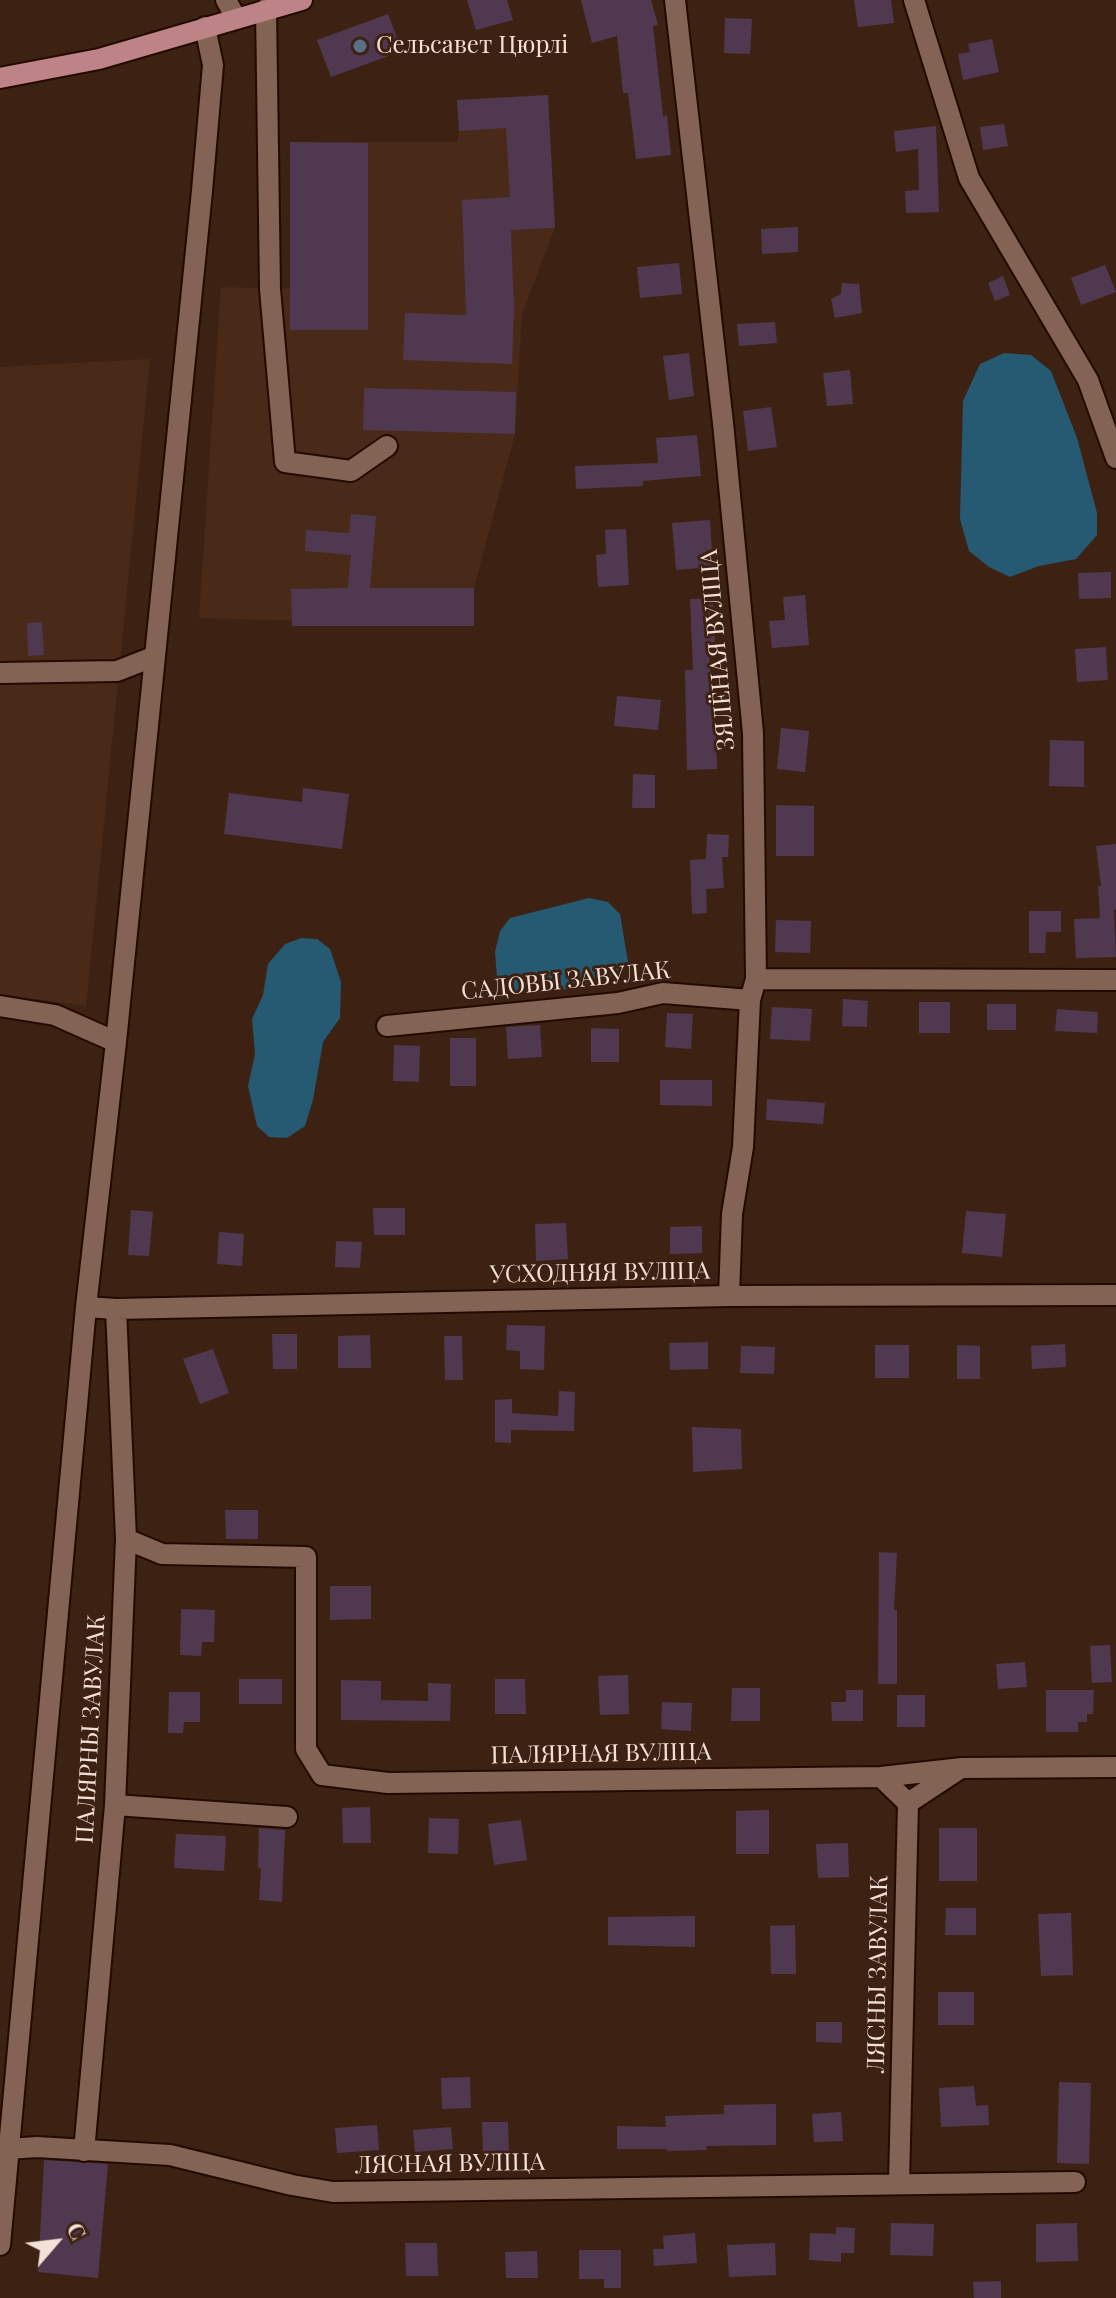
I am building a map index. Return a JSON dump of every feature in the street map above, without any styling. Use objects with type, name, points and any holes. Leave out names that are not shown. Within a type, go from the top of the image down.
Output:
[{"type":"main road","points":[[0,78],[99,59],[205,27],[231,9],[266,9],[302,0]]},
{"type":"street","name":"ЗЯЛЁНАЯ ВУЛІЦА","points":[[675,0],[723,423],[753,733],[756,979],[750,1000],[743,1147],[732,1214],[729,1296]]},
{"type":"street","points":[[914,0],[969,178],[1088,380],[1116,458]]},
{"type":"street","points":[[266,9],[270,289],[285,462],[351,471],[387,446]]},
{"type":"street","points":[[0,2245],[86,1307],[116,1042],[213,65],[205,27]]},
{"type":"street","points":[[0,673],[117,671],[153,657]]},
{"type":"street","points":[[756,979],[1116,980]]},
{"type":"street","name":"САДОВЫ ЗАВУЛАК","points":[[387,1026],[618,1003],[663,993],[750,1000]]},
{"type":"street","points":[[0,1006],[55,1015],[116,1042]]},
{"type":"street","name":"УСХОДНЯЯ ВУЛІЦА","points":[[86,1307],[116,1309],[729,1296],[1116,1295]]},
{"type":"street","name":"ПАЛЯРНЫ ЗАВУЛАК","points":[[84,2151],[115,1805],[126,1539],[116,1309]]},
{"type":"street","name":"ПАЛЯРНАЯ ВУЛІЦА","points":[[126,1539],[162,1554],[306,1557],[306,1749],[322,1775],[388,1783],[881,1777]]},
{"type":"street","points":[[881,1777],[962,1768],[1116,1767]]},
{"type":"street","points":[[881,1777],[908,1803],[962,1768]]},
{"type":"street","name":"ЛЯСНЫ ЗАВУЛАК","points":[[899,2183],[908,1803]]},
{"type":"street","points":[[115,1805],[287,1817]]},
{"type":"street","name":"ЛЯСНАЯ ВУЛІЦА","points":[[8,2149],[37,2147],[170,2155],[333,2192],[1075,2182]]},
{"type":"shaded area","points":[[548,95],[555,228],[522,314],[515,434],[474,588],[474,626],[199,618],[221,287],[290,289],[290,142],[457,142],[457,100]]},
{"type":"shaded area","points":[[150,359],[86,1006],[0,994],[0,367]]},
{"type":"water","points":[[1004,353],[1031,355],[1051,371],[1077,438],[1097,513],[1097,535],[1076,559],[1039,566],[1010,577],[989,567],[969,551],[960,519],[963,401],[980,364]]},
{"type":"water","points":[[589,898],[608,902],[620,914],[628,962],[622,974],[573,988],[530,995],[512,991],[497,977],[495,952],[500,931],[510,918]]},
{"type":"water","points":[[301,938],[317,939],[330,949],[341,982],[340,1018],[323,1042],[305,1126],[287,1138],[269,1137],[257,1126],[248,1086],[255,1054],[252,1019],[263,995],[268,964],[285,944]]},
{"type":"building","points":[[467,0],[507,0],[513,20],[476,30]]},
{"type":"building","points":[[581,0],[651,0],[658,25],[653,26],[663,116],[667,116],[671,155],[636,159],[628,93],[623,93],[617,36],[592,43]]},
{"type":"building","points":[[854,0],[891,0],[894,23],[858,27]]},
{"type":"building","name":"Сельсавет Цюрлі","points":[[388,14],[402,51],[331,77],[317,40]]},
{"type":"building","points":[[725,18],[752,19],[750,54],[724,53]]},
{"type":"building","points":[[992,39],[999,72],[963,80],[958,54],[970,52],[968,44]]},
{"type":"building","points":[[548,95],[555,228],[511,230],[514,307],[512,364],[403,360],[405,313],[466,315],[462,200],[510,197],[506,128],[459,131],[457,100]]},
{"type":"building","points":[[1004,124],[1008,146],[983,150],[980,127]]},
{"type":"building","points":[[936,126],[939,212],[906,213],[905,191],[919,190],[918,149],[896,152],[894,131]]},
{"type":"building","points":[[290,142],[368,143],[368,330],[290,330]]},
{"type":"building","points":[[798,227],[798,252],[762,254],[761,229]]},
{"type":"building","points":[[679,263],[682,294],[640,298],[637,267]]},
{"type":"building","points":[[1105,265],[1116,292],[1081,305],[1071,278]]},
{"type":"building","points":[[1003,276],[1010,295],[995,301],[988,283]]},
{"type":"building","points":[[842,283],[859,284],[862,313],[835,318],[831,299],[841,294]]},
{"type":"building","points":[[775,322],[777,343],[739,346],[737,324]]},
{"type":"building","points":[[689,353],[694,396],[669,400],[663,356]]},
{"type":"building","points":[[850,370],[853,404],[827,406],[823,373]]},
{"type":"building","points":[[364,388],[516,392],[515,434],[363,430]]},
{"type":"building","points":[[771,407],[777,447],[748,451],[743,411]]},
{"type":"building","points":[[697,435],[701,476],[643,481],[643,486],[576,489],[575,466],[658,463],[656,438]]},
{"type":"building","points":[[351,514],[376,516],[370,588],[474,588],[474,626],[292,626],[291,589],[348,588],[351,555],[305,551],[306,530],[349,533]]},
{"type":"building","points":[[710,520],[713,567],[676,570],[672,523]]},
{"type":"building","points":[[626,529],[629,585],[598,587],[596,555],[606,554],[605,530]]},
{"type":"building","points":[[1111,572],[1111,598],[1079,599],[1078,573]]},
{"type":"building","points":[[805,595],[809,645],[772,648],[769,621],[785,620],[783,597]]},
{"type":"building","points":[[713,598],[715,643],[708,643],[717,769],[687,770],[685,670],[693,670],[690,599]]},
{"type":"building","points":[[42,622],[44,655],[28,656],[27,623]]},
{"type":"building","points":[[1106,647],[1108,680],[1077,682],[1075,649]]},
{"type":"building","points":[[617,696],[661,700],[658,730],[614,726]]},
{"type":"building","points":[[781,728],[809,731],[805,772],[777,769]]},
{"type":"building","points":[[1050,740],[1084,741],[1084,787],[1049,786]]},
{"type":"building","points":[[633,774],[655,775],[655,808],[632,808]]},
{"type":"building","points":[[303,788],[349,794],[342,849],[224,834],[229,793],[302,802]]},
{"type":"building","points":[[776,805],[814,806],[814,856],[776,856]]},
{"type":"building","points":[[707,834],[729,835],[728,857],[722,857],[724,888],[706,889],[707,913],[692,914],[690,860],[706,859]]},
{"type":"building","points":[[1116,844],[1116,957],[1076,958],[1074,919],[1100,918],[1098,886],[1101,886],[1096,846]]},
{"type":"building","points":[[1029,911],[1061,911],[1061,932],[1046,932],[1045,953],[1029,953]]},
{"type":"building","points":[[776,920],[811,921],[810,953],[775,952]]},
{"type":"building","points":[[843,999],[868,1001],[867,1027],[842,1026]]},
{"type":"building","points":[[919,1002],[950,1002],[950,1033],[919,1033]]},
{"type":"building","points":[[987,1004],[1016,1004],[1016,1030],[987,1030]]},
{"type":"building","points":[[772,1007],[812,1009],[810,1041],[770,1039]]},
{"type":"building","points":[[1057,1009],[1098,1012],[1097,1033],[1055,1031]]},
{"type":"building","points":[[667,1013],[693,1014],[691,1049],[665,1047]]},
{"type":"building","points":[[540,1025],[542,1057],[508,1059],[506,1027]]},
{"type":"building","points":[[591,1028],[619,1029],[619,1062],[591,1062]]},
{"type":"building","points":[[450,1038],[476,1038],[476,1086],[450,1086]]},
{"type":"building","points":[[394,1045],[420,1046],[419,1082],[393,1081]]},
{"type":"building","points":[[660,1080],[712,1080],[712,1106],[660,1105]]},
{"type":"building","points":[[767,1099],[825,1103],[823,1124],[766,1120]]},
{"type":"building","points":[[373,1208],[405,1208],[405,1235],[374,1235]]},
{"type":"building","points":[[131,1210],[153,1212],[149,1256],[128,1255]]},
{"type":"building","points":[[966,1211],[1006,1214],[1002,1257],[962,1253]]},
{"type":"building","points":[[566,1223],[568,1259],[536,1261],[535,1224]]},
{"type":"building","points":[[702,1226],[702,1253],[670,1254],[670,1227]]},
{"type":"building","points":[[219,1232],[244,1234],[242,1266],[217,1264]]},
{"type":"building","points":[[336,1241],[362,1242],[360,1268],[335,1267]]},
{"type":"building","points":[[507,1325],[545,1326],[544,1370],[520,1369],[520,1351],[506,1350]]},
{"type":"building","points":[[272,1334],[297,1334],[297,1369],[273,1369]]},
{"type":"building","points":[[370,1335],[371,1368],[338,1368],[338,1336]]},
{"type":"building","points":[[444,1336],[462,1336],[463,1380],[445,1380]]},
{"type":"building","points":[[708,1342],[708,1369],[670,1370],[669,1343]]},
{"type":"building","points":[[1065,1344],[1066,1367],[1032,1369],[1031,1346]]},
{"type":"building","points":[[875,1345],[909,1345],[909,1378],[875,1378]]},
{"type":"building","points":[[957,1345],[980,1346],[980,1379],[957,1379]]},
{"type":"building","points":[[741,1346],[775,1347],[774,1374],[740,1373]]},
{"type":"building","points":[[213,1349],[229,1393],[200,1404],[183,1359]]},
{"type":"building","points":[[559,1391],[575,1392],[574,1431],[511,1430],[511,1443],[495,1442],[495,1400],[512,1399],[512,1413],[558,1416]]},
{"type":"building","points":[[692,1427],[741,1429],[742,1469],[693,1472]]},
{"type":"building","points":[[225,1510],[258,1510],[258,1539],[226,1539]]},
{"type":"building","points":[[879,1552],[897,1553],[894,1610],[897,1610],[897,1684],[878,1684]]},
{"type":"building","points":[[330,1586],[371,1586],[371,1619],[330,1620]]},
{"type":"building","points":[[181,1609],[215,1610],[214,1642],[202,1642],[201,1656],[180,1655]]},
{"type":"building","points":[[1110,1645],[1112,1682],[1092,1683],[1090,1646]]},
{"type":"building","points":[[1025,1662],[1027,1687],[998,1689],[996,1664]]},
{"type":"building","points":[[628,1675],[629,1714],[600,1715],[598,1676]]},
{"type":"building","points":[[239,1679],[282,1679],[282,1704],[239,1704]]},
{"type":"building","points":[[495,1679],[525,1679],[526,1714],[495,1714]]},
{"type":"building","points":[[341,1680],[381,1681],[381,1700],[428,1701],[428,1683],[451,1684],[450,1721],[341,1720]]},
{"type":"building","points":[[732,1688],[760,1688],[760,1721],[731,1721]]},
{"type":"building","points":[[846,1690],[863,1690],[863,1721],[832,1721],[831,1702],[846,1702]]},
{"type":"building","points":[[1046,1690],[1094,1690],[1093,1714],[1087,1714],[1087,1722],[1078,1722],[1078,1732],[1046,1732]]},
{"type":"building","points":[[169,1692],[200,1692],[200,1722],[184,1722],[183,1733],[168,1733]]},
{"type":"building","points":[[897,1695],[925,1695],[925,1727],[897,1727]]},
{"type":"building","points":[[662,1702],[692,1703],[691,1731],[661,1729]]},
{"type":"building","points":[[370,1807],[371,1843],[343,1843],[342,1808]]},
{"type":"building","points":[[769,1810],[769,1854],[736,1854],[736,1811]]},
{"type":"building","points":[[429,1818],[459,1819],[458,1854],[428,1853]]},
{"type":"building","points":[[521,1820],[527,1860],[494,1865],[488,1824]]},
{"type":"building","points":[[259,1828],[285,1830],[282,1902],[259,1900]]},
{"type":"building","points":[[939,1828],[977,1828],[977,1881],[939,1881]]},
{"type":"building","points":[[176,1834],[226,1836],[224,1871],[174,1868]]},
{"type":"building","points":[[848,1843],[849,1877],[818,1878],[816,1844]]},
{"type":"building","points":[[946,1908],[976,1908],[976,1935],[945,1935]]},
{"type":"building","points":[[1071,1913],[1073,1975],[1041,1976],[1038,1914]]},
{"type":"building","points":[[695,1916],[695,1947],[608,1945],[608,1917]]},
{"type":"building","points":[[795,1925],[796,1974],[771,1974],[770,1926]]},
{"type":"building","points":[[938,1992],[974,1992],[974,2025],[938,2025]]},
{"type":"building","points":[[816,2022],[842,2022],[842,2043],[816,2042]]},
{"type":"building","points":[[470,2077],[471,2108],[442,2109],[441,2078]]},
{"type":"building","points":[[1059,2082],[1091,2083],[1089,2164],[1057,2163]]},
{"type":"building","points":[[974,2086],[976,2106],[988,2105],[989,2125],[941,2127],[939,2088]]},
{"type":"building","points":[[776,2104],[776,2145],[706,2146],[707,2150],[617,2149],[617,2126],[666,2127],[665,2116],[724,2114],[724,2105]]},
{"type":"building","points":[[841,2112],[843,2141],[814,2142],[812,2114]]},
{"type":"building","points":[[482,2122],[508,2122],[509,2154],[483,2154]]},
{"type":"building","points":[[377,2125],[379,2150],[337,2153],[335,2128]]},
{"type":"building","points":[[451,2127],[453,2149],[415,2152],[413,2130]]},
{"type":"building","points":[[44,2160],[108,2164],[98,2278],[38,2272]]},
{"type":"building","points":[[891,2223],[934,2224],[933,2256],[890,2255]]},
{"type":"building","points":[[1077,2223],[1078,2261],[1036,2262],[1036,2224]]},
{"type":"building","points":[[836,2227],[855,2228],[854,2253],[841,2253],[841,2262],[809,2260],[810,2233],[836,2234]]},
{"type":"building","points":[[695,2233],[697,2263],[654,2266],[653,2249],[664,2249],[663,2236]]},
{"type":"building","points":[[405,2243],[437,2243],[438,2276],[406,2276]]},
{"type":"building","points":[[775,2243],[776,2275],[729,2277],[727,2245]]},
{"type":"building","points":[[579,2250],[621,2250],[621,2288],[604,2288],[604,2279],[579,2279]]},
{"type":"building","points":[[537,2251],[538,2278],[506,2278],[505,2252]]},
{"type":"building","points":[[1001,2281],[1001,2298],[974,2298],[973,2282]]},
{"type":"place","name":"Сельсавет Цюрлі","points":[[360,46]]}]
